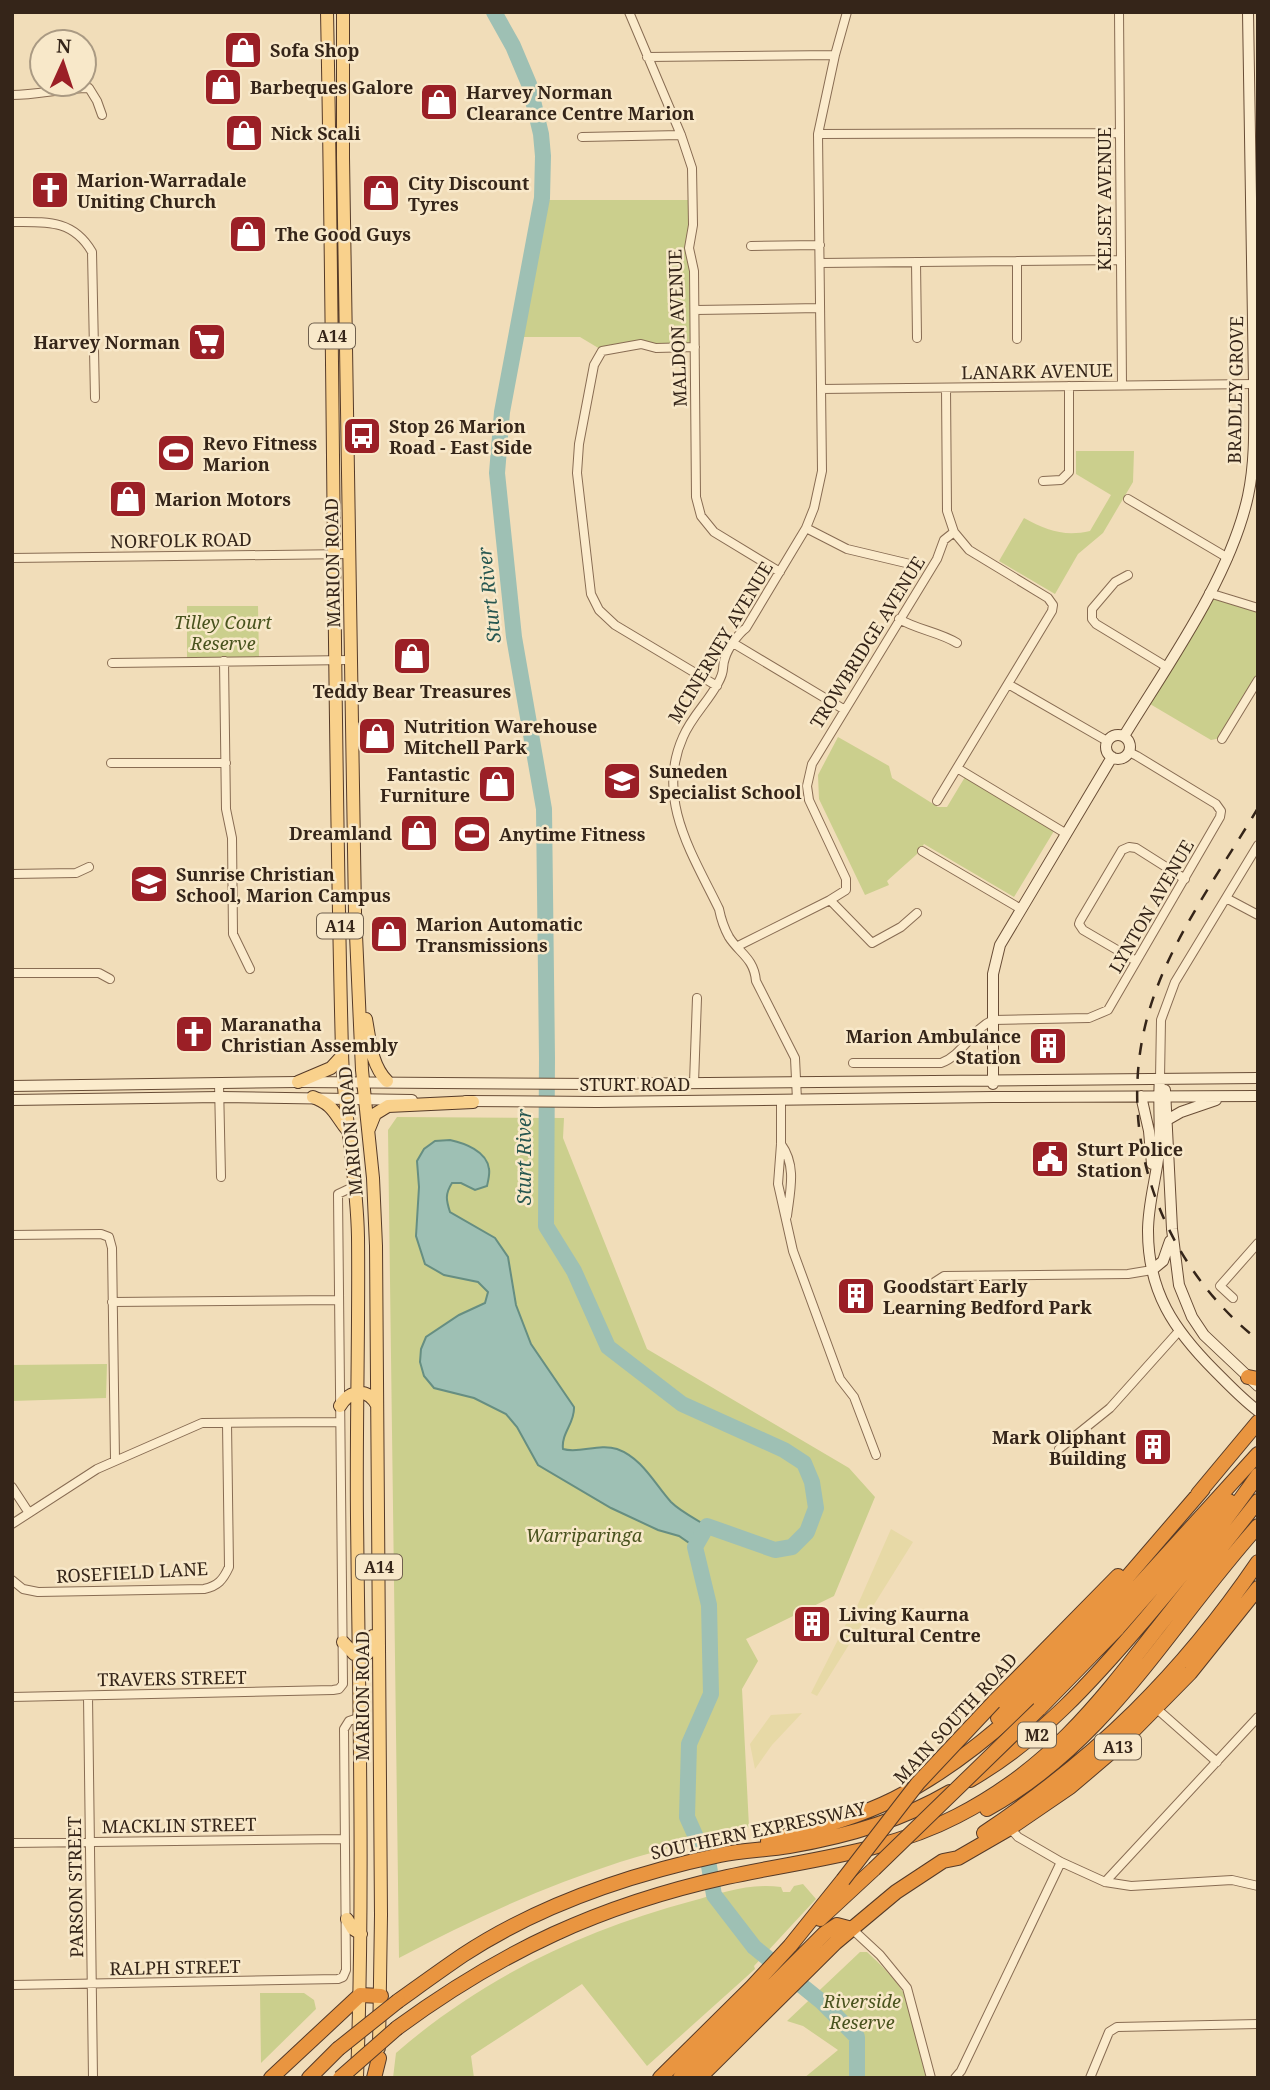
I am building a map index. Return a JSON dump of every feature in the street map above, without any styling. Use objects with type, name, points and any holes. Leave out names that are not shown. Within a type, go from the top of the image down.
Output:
[{"type":"highway","name":"MAIN SOUTH ROAD","points":[[660,2078],[755,1992],[793,1953],[844,1880],[918,1783],[1203,1489],[1258,1422]]},
{"type":"highway","points":[[723,1854],[857,1816],[893,1799],[956,1762],[999,1729],[1096,1632],[1258,1454]]},
{"type":"highway","points":[[793,1953],[874,1869],[1039,1709],[1118,1628],[1258,1468]]},
{"type":"highway","name":"SOUTHERN EXPRESSWAY","points":[[310,2078],[338,2049],[398,2001],[464,1954],[512,1927],[589,1894],[690,1862],[723,1854],[792,1846],[875,1825],[942,1797],[1015,1751],[1063,1710],[1132,1634],[1186,1570],[1258,1475]]},
{"type":"highway","points":[[815,1828],[917,1782],[989,1727],[1074,1639],[1203,1489]]},
{"type":"highway","name":"M2","points":[[340,2078],[397,2028],[479,1972],[578,1922],[694,1885],[853,1852],[932,1829],[1013,1782],[1068,1736],[1101,1700],[1258,1501]]},
{"type":"highway","points":[[932,1829],[975,1816],[1008,1798],[1068,1752],[1114,1706],[1258,1526]]},
{"type":"highway","points":[[943,1861],[1058,1781],[1130,1718],[1205,1635],[1258,1562]]},
{"type":"highway","name":"A13","points":[[699,2078],[807,1970],[896,1892],[943,1861],[958,1858],[1010,1828],[1084,1777],[1157,1709],[1213,1646],[1258,1588]]},
{"type":"highway","points":[[793,1953],[831,1928],[841,1924],[852,1929]]},
{"type":"highway","points":[[677,2078],[755,1992]]},
{"type":"highway","points":[[271,2078],[360,1995],[381,1996]]},
{"type":"highway","points":[[376,2078],[379,2058]]},
{"type":"highway","points":[[677,2078],[678,2062]]},
{"type":"main road","name":"MARION ROAD","points":[[327,12],[334,660],[342,1056],[355,1186],[359,1392],[357,1514],[361,1934],[357,2078]]},
{"type":"main road","name":"MARION ROAD","points":[[343,12],[352,777],[363,1082],[376,1235],[381,1915],[379,2058]]},
{"type":"main road","name":"BRADLEY GROVE","points":[[1124,736],[1209,593],[1228,558],[1253,499],[1256,292],[1253,39],[1248,12]]},
{"type":"main road","points":[[1114,736],[1124,736],[1130,744],[1129,752],[1123,758],[1112,757],[1107,751],[1107,741],[1114,736]]},
{"type":"main road","points":[[993,1097],[993,974],[1000,945],[1112,757]]},
{"type":"main road","points":[[338,808],[352,777]]},
{"type":"main road","points":[[358,981],[375,1062],[380,1075],[387,1081]]},
{"type":"main road","points":[[298,1082],[331,1068],[342,1056]]},
{"type":"main road","points":[[1160,1077],[1167,1120],[1176,1273],[1183,1296],[1192,1317],[1206,1338],[1254,1381]]},
{"type":"main road","name":"STURT ROAD","points":[[12,1086],[387,1081],[568,1084],[1258,1078]]},
{"type":"main road","points":[[135,1084],[137,1097]]},
{"type":"main road","points":[[1141,1096],[1151,1139],[1152,1187]]},
{"type":"main road","points":[[1163,1096],[1148,1233],[1152,1270],[1163,1303],[1179,1331],[1203,1359],[1258,1411]]},
{"type":"main road","points":[[1167,1120],[1181,1112],[1227,1096]]},
{"type":"main road","name":"STURT ROAD","points":[[12,1100],[313,1097],[567,1102],[1258,1096]]},
{"type":"main road","points":[[313,1097],[332,1107],[349,1132]]},
{"type":"main road","points":[[368,1132],[375,1114],[387,1106],[472,1101]]},
{"type":"main road","points":[[1152,1270],[1163,1261],[1172,1229]]},
{"type":"main road","points":[[1152,1270],[1176,1273]]},
{"type":"main road","points":[[1179,1331],[1192,1317]]},
{"type":"main road","points":[[340,1406],[350,1395],[359,1392],[369,1395],[377,1405]]},
{"type":"main road","points":[[357,1514],[368,1493],[374,1492],[378,1495]]},
{"type":"main road","points":[[343,1642],[351,1652],[360,1655],[370,1652],[372,1637],[379,1623]]},
{"type":"main road","points":[[361,1717],[369,1719],[380,1728]]},
{"type":"main road","points":[[347,1919],[353,1929],[361,1934],[370,1931],[381,1915]]},
{"type":"street","name":"MALDON AVENUE","points":[[629,12],[681,135],[692,168],[693,225],[689,248],[694,271],[696,498],[701,516],[714,532],[780,572]]},
{"type":"street","name":"MCINERNEY AVENUE","points":[[797,1100],[795,1058],[756,981],[746,954],[730,939],[721,920],[719,909],[680,829],[672,792],[674,765],[683,737],[703,703],[717,686],[725,671],[724,660],[733,643],[746,628],[780,572],[806,528],[814,508],[822,471],[818,134],[835,55],[848,12]]},
{"type":"street","name":"KELSEY AVENUE","points":[[1119,12],[1122,386]]},
{"type":"street","points":[[647,57],[835,55]]},
{"type":"street","points":[[12,94],[89,88],[102,115]]},
{"type":"street","points":[[818,134],[1119,133]]},
{"type":"street","points":[[582,137],[681,135]]},
{"type":"street","points":[[12,222],[52,223],[71,228],[85,240],[92,252],[95,398]]},
{"type":"street","points":[[751,246],[820,245]]},
{"type":"street","points":[[820,263],[1120,260]]},
{"type":"street","points":[[1017,261],[1017,340]]},
{"type":"street","points":[[916,262],[917,338]]},
{"type":"street","points":[[695,310],[820,308]]},
{"type":"street","points":[[695,347],[656,348],[641,344],[602,351],[593,365],[579,444],[577,473],[591,594],[598,610],[615,625],[717,686]]},
{"type":"street","name":"LANARK AVENUE","points":[[821,389],[1254,384]]},
{"type":"street","points":[[1043,481],[1060,480],[1069,472],[1069,386]]},
{"type":"street","points":[[937,801],[1053,605],[1048,598],[969,550],[954,533],[947,511],[946,388]]},
{"type":"street","points":[[1128,499],[1228,558]]},
{"type":"street","points":[[806,528],[847,549],[910,564]]},
{"type":"street","name":"TROWBRIDGE AVENUE","points":[[830,900],[846,890],[846,879],[809,800],[809,775],[817,754],[937,559],[943,540],[954,533]]},
{"type":"street","name":"NORFOLK ROAD","points":[[12,558],[349,554]]},
{"type":"street","points":[[1128,575],[1115,582],[1092,609],[1092,619],[1167,667]]},
{"type":"street","points":[[1209,593],[1258,608]]},
{"type":"street","points":[[899,619],[916,629],[944,635],[957,643]]},
{"type":"street","points":[[733,643],[845,710]]},
{"type":"street","points":[[113,663],[350,660]]},
{"type":"street","points":[[224,661],[226,809],[232,838],[233,934],[250,969]]},
{"type":"street","points":[[1222,739],[1258,680]]},
{"type":"street","points":[[1008,684],[1107,741]]},
{"type":"street","name":"LYNTON AVENUE","points":[[993,1020],[1098,1016],[1108,1010],[1218,822],[1221,811],[1216,804],[1129,752]]},
{"type":"street","points":[[111,763],[226,763]]},
{"type":"street","points":[[957,768],[1065,833]]},
{"type":"street","points":[[1160,1077],[1161,1020],[1167,999],[1183,966],[1258,845]]},
{"type":"street","points":[[1136,961],[1080,928],[1080,921],[1094,897],[1122,850],[1129,847],[1136,848],[1185,878]]},
{"type":"street","points":[[922,851],[1021,909]]},
{"type":"street","points":[[12,874],[76,873],[89,867]]},
{"type":"street","points":[[1226,898],[1258,915]]},
{"type":"street","points":[[738,946],[830,900],[872,943],[901,927],[916,913]]},
{"type":"street","points":[[12,973],[99,973],[110,979]]},
{"type":"street","points":[[694,1083],[697,998]]},
{"type":"street","points":[[853,1063],[941,1063],[948,1060],[980,1027],[993,1020]]},
{"type":"street","points":[[219,1084],[221,1177]]},
{"type":"street","points":[[781,1101],[778,1184],[793,1251],[840,1379],[855,1397],[876,1455]]},
{"type":"street","points":[[781,1144],[789,1158],[792,1176],[786,1222]]},
{"type":"street","name":"MARION ROAD","points":[[333,1690],[339,1689],[343,1684],[338,1194],[355,1186]]},
{"type":"street","points":[[12,1235],[101,1234],[109,1237],[112,1248],[115,1460]]},
{"type":"street","points":[[1233,1298],[1220,1286],[1258,1244]]},
{"type":"street","points":[[927,1287],[944,1276],[1128,1274],[1152,1270]]},
{"type":"street","points":[[112,1301],[339,1300]]},
{"type":"street","points":[[1059,1449],[1110,1408],[1179,1331]]},
{"type":"street","points":[[12,1524],[115,1460],[202,1423],[340,1422]]},
{"type":"street","name":"ROSEFIELD LANE","points":[[12,1580],[23,1589],[38,1592],[204,1589],[215,1586],[224,1578],[229,1567],[227,1423]]},
{"type":"street","points":[[12,1487],[29,1513]]},
{"type":"street","name":"TRAVERS STREET","points":[[12,1697],[333,1690]]},
{"type":"street","name":"PARSON STREET","points":[[88,1696],[93,2078]]},
{"type":"street","points":[[1157,1709],[1217,1762]]},
{"type":"street","name":"MARION ROAD","points":[[338,1979],[346,1970],[345,1727],[349,1721],[361,1717]]},
{"type":"street","points":[[1105,1882],[1258,1717]]},
{"type":"street","points":[[1010,1828],[1018,1837],[1105,1882],[1131,1886],[1233,1880],[1258,1886]]},
{"type":"street","name":"MACKLIN STREET","points":[[12,1843],[345,1839]]},
{"type":"street","points":[[955,2078],[961,2071],[1061,1861]]},
{"type":"street","points":[[852,1929],[880,1955],[907,1989],[931,2078]]},
{"type":"street","name":"RALPH STREET","points":[[12,1985],[338,1979]]},
{"type":"street","points":[[1090,2078],[1109,2032],[1117,2027],[1258,2024]]},
{"type":"shaded area","points":[[891,1529],[913,1542],[817,1696],[811,1693],[852,1612],[855,1611]]},
{"type":"shaded area","points":[[802,1713],[772,1745],[755,1769],[750,1744],[771,1715]]},
{"type":"green space","points":[[546,200],[691,200],[693,344],[600,349],[580,337],[521,337]]},
{"type":"green space","points":[[1076,451],[1134,451],[1133,482],[1103,533],[1078,554],[1055,594],[999,561],[1024,518],[1056,531],[1090,531],[1111,495],[1076,474]]},
{"type":"green space","points":[[1214,598],[1258,610],[1258,676],[1221,738],[1211,740],[1150,704]]},
{"type":"green space","name":"Tilley Court Reserve","points":[[187,606],[258,606],[259,658],[187,659]]},
{"type":"green space","points":[[838,737],[889,766],[892,778],[938,807],[947,807],[965,777],[1054,831],[1014,897],[924,844],[917,854],[887,881],[889,885],[865,895],[819,799],[818,775]]},
{"type":"green space","name":"Warriparinga","points":[[397,1117],[564,1118],[563,1138],[647,1349],[849,1468],[875,1497],[834,1596],[746,1639],[758,1661],[742,1689],[749,1827],[636,1857],[563,1882],[453,1930],[399,1958],[388,1130]]},
{"type":"green space","points":[[107,1364],[106,1398],[12,1401],[12,1365]]},
{"type":"green space","points":[[803,1884],[816,1899],[754,1966],[755,1969],[647,2066],[582,1984],[471,2056],[474,2078],[393,2078],[396,2053],[429,2026],[499,1980],[573,1942],[612,1926],[692,1901],[758,1886],[781,1887],[783,1892],[790,1892],[794,1886]]},
{"type":"green space","name":"Riverside Reserve","points":[[860,1952],[867,1952],[884,1968],[907,1999],[926,2078],[804,2078],[838,2050],[803,2026],[787,2021]]},
{"type":"green space","points":[[260,1993],[304,1993],[314,2000],[316,2009],[261,2063]]},
{"type":"water","points":[[450,1140],[474,1149],[487,1163],[487,1186],[475,1190],[461,1183],[452,1183],[447,1194],[450,1212],[495,1238],[508,1257],[516,1305],[531,1344],[574,1407],[563,1449],[610,1447],[634,1458],[671,1502],[707,1526],[695,1547],[679,1536],[658,1530],[611,1508],[538,1465],[517,1427],[506,1414],[474,1398],[434,1388],[424,1376],[420,1362],[426,1337],[459,1315],[485,1303],[488,1292],[478,1282],[444,1275],[425,1264],[416,1236],[419,1187],[417,1161],[424,1149],[435,1141]]},
{"type":"waterway","name":"Sturt River","points":[[494,12],[513,46],[529,84],[541,134],[543,156],[542,198],[502,412],[497,473],[514,637],[544,809],[546,1226],[574,1271],[608,1347],[682,1404],[784,1450],[804,1463],[812,1482],[816,1508],[807,1532],[792,1547],[775,1550],[707,1526],[695,1547],[709,1605],[711,1694],[689,1744],[687,1817],[709,1866],[714,1895],[754,1947],[822,2002],[857,2037],[857,2078]]},
{"type":"railway","points":[[1258,808],[1188,922],[1164,970],[1142,1041],[1137,1089],[1140,1137],[1151,1183],[1168,1227],[1192,1269],[1222,1307],[1258,1340]]},
{"type":"place","name":"Sofa Shop","points":[[243,50]]},
{"type":"place","name":"Barbeques Galore","points":[[223,87]]},
{"type":"place","name":"Harvey Norman Clearance Centre Marion","points":[[439,102]]},
{"type":"place","name":"Nick Scali","points":[[244,133]]},
{"type":"place","name":"Marion-Warradale Uniting Church","points":[[50,190]]},
{"type":"place","name":"City Discount Tyres","points":[[381,193]]},
{"type":"place","name":"The Good Guys","points":[[248,234]]},
{"type":"place","name":"Harvey Norman","points":[[207,342]]},
{"type":"place","name":"Stop 26 Marion Road - East Side","points":[[362,436]]},
{"type":"place","name":"Revo Fitness Marion","points":[[176,453]]},
{"type":"place","name":"Marion Motors","points":[[128,499]]},
{"type":"place","name":"Teddy Bear Treasures","points":[[412,656]]},
{"type":"place","name":"Nutrition Warehouse Mitchell Park","points":[[377,736]]},
{"type":"place","name":"Suneden Specialist School","points":[[622,781]]},
{"type":"place","name":"Fantastic Furniture","points":[[497,784]]},
{"type":"place","name":"Dreamland","points":[[419,833]]},
{"type":"place","name":"Anytime Fitness","points":[[472,834]]},
{"type":"place","name":"Sunrise Christian School, Marion Campus","points":[[149,884]]},
{"type":"place","name":"Marion Automatic Transmissions","points":[[389,934]]},
{"type":"place","name":"Maranatha Christian Assembly","points":[[194,1034]]},
{"type":"place","name":"Marion Ambulance Station","points":[[1048,1046]]},
{"type":"place","name":"Sturt Police Station","points":[[1050,1159]]},
{"type":"place","name":"Goodstart Early Learning Bedford Park","points":[[856,1296]]},
{"type":"place","name":"Mark Oliphant Building","points":[[1153,1447]]},
{"type":"place","name":"Living Kaurna Cultural Centre","points":[[812,1624]]}]
